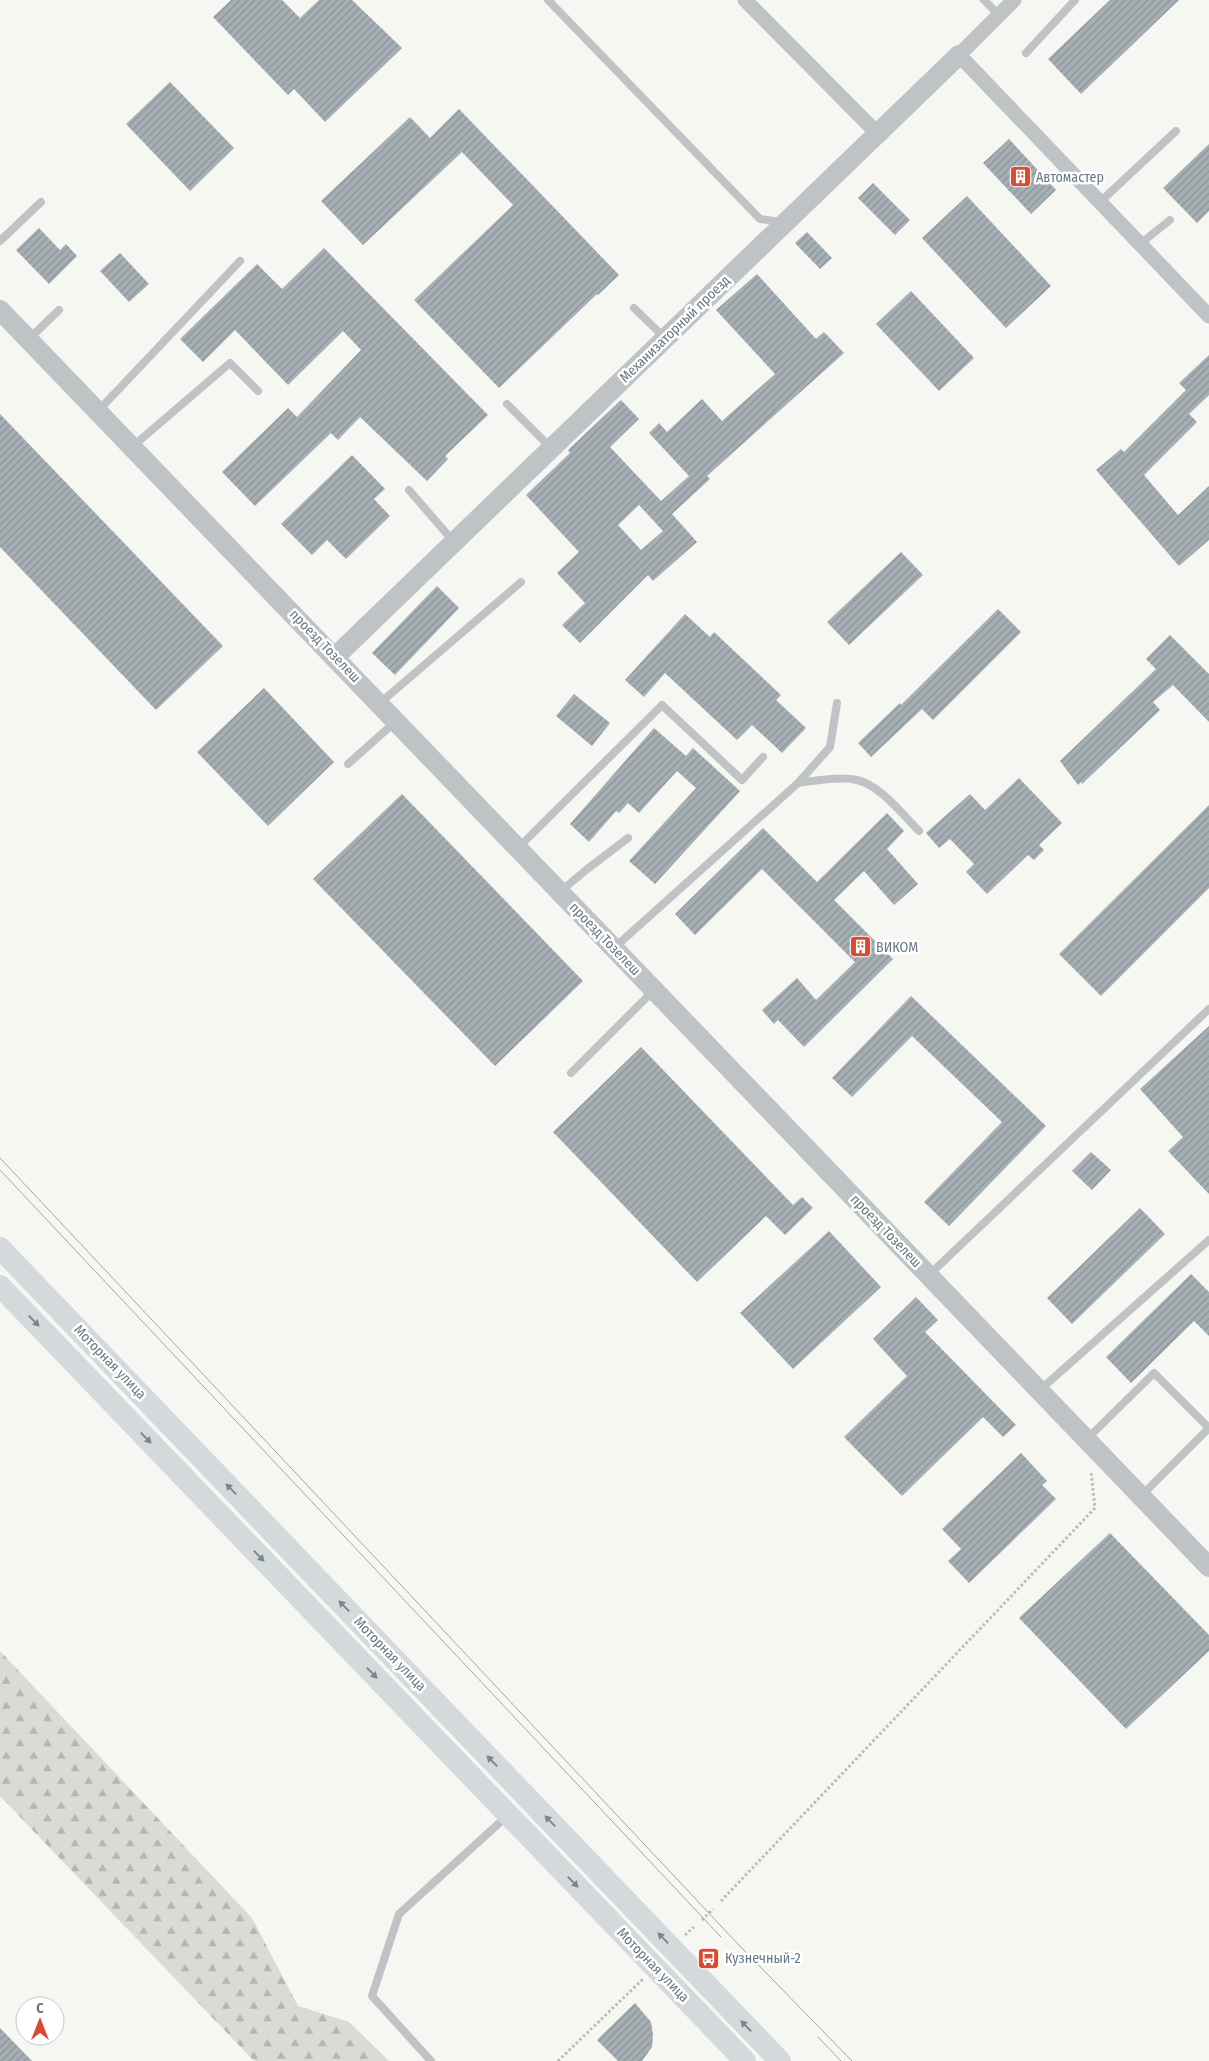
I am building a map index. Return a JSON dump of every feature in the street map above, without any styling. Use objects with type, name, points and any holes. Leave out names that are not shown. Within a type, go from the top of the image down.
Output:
[{"type":"main road","name":"Моторная улица","points":[[0,1248],[780,2061]]},
{"type":"main road","name":"Моторная улица","points":[[0,1286],[745,2061]]},
{"type":"main road","points":[[232,1527],[250,1509]]},
{"type":"street","points":[[745,0],[877,133]]},
{"type":"street","name":"Механизаторный проезд","points":[[335,657],[1014,0]]},
{"type":"street","points":[[959,54],[1209,316]]},
{"type":"street","name":"проезд Тозелеш","points":[[0,310],[1209,1568]]},
{"type":"lane","points":[[548,0],[760,219],[785,223]]},
{"type":"lane","points":[[984,0],[999,15]]},
{"type":"lane","points":[[1026,53],[1069,2]]},
{"type":"lane","points":[[1100,202],[1176,131]]},
{"type":"lane","points":[[0,241],[41,202]]},
{"type":"lane","points":[[1140,244],[1170,220]]},
{"type":"lane","points":[[98,411],[240,260]]},
{"type":"lane","points":[[634,308],[665,338]]},
{"type":"lane","points":[[28,340],[59,310]]},
{"type":"lane","points":[[132,447],[230,363],[258,391]]},
{"type":"lane","points":[[507,404],[551,448]]},
{"type":"lane","points":[[409,490],[454,542]]},
{"type":"lane","points":[[380,704],[520,582]]},
{"type":"lane","points":[[614,948],[798,783],[830,747],[837,704]]},
{"type":"lane","points":[[518,848],[662,705],[742,780],[763,757]]},
{"type":"lane","points":[[348,764],[396,721]]},
{"type":"lane","points":[[798,783],[820,780],[857,780],[882,793],[919,831]]},
{"type":"lane","points":[[560,892],[628,838]]},
{"type":"lane","points":[[571,1073],[654,990]]},
{"type":"lane","points":[[929,1275],[1209,1009]]},
{"type":"lane","points":[[1039,1390],[1209,1240]]},
{"type":"lane","points":[[1086,1440],[1154,1373],[1209,1428],[1140,1496]]},
{"type":"lane","points":[[431,2061],[372,1996],[399,1914],[508,1814]]},
{"type":"path","points":[[721,1901],[1095,1508],[1091,1465],[1101,1455]]},
{"type":"path","points":[[702,1920],[713,1909]]},
{"type":"path","points":[[672,1948],[694,1927]]},
{"type":"path","points":[[558,2061],[629,1994],[654,1966]]},
{"type":"path","points":[[625,1989],[629,1994]]},
{"type":"green space","points":[[0,1651],[252,1918],[298,2006],[349,2022],[389,2061],[254,2061],[0,1796]]},
{"type":"building","points":[[231,0],[282,0],[300,18],[319,0],[352,0],[402,48],[325,122],[294,89],[288,95],[213,17]]},
{"type":"building","points":[[1110,0],[1179,0],[1081,94],[1048,59]]},
{"type":"building","points":[[170,82],[234,148],[190,191],[126,124]]},
{"type":"building","points":[[459,109],[619,275],[499,388],[414,300],[513,205],[462,152],[363,245],[321,201],[410,117],[430,138]]},
{"type":"building","name":"Автомастер","points":[[1009,139],[1056,190],[1031,214],[983,163]]},
{"type":"building","points":[[1209,144],[1209,211],[1197,223],[1163,188]]},
{"type":"building","points":[[873,183],[910,220],[895,235],[858,198]]},
{"type":"building","points":[[967,196],[1051,286],[1006,328],[922,238]]},
{"type":"building","points":[[39,228],[60,250],[66,244],[77,256],[49,284],[16,250]]},
{"type":"building","points":[[807,232],[832,258],[820,269],[795,243]]},
{"type":"building","points":[[324,248],[488,415],[445,456],[448,459],[427,481],[360,417],[338,440],[331,433],[255,506],[222,472],[288,408],[297,417],[361,350],[343,331],[288,385],[235,330],[203,362],[180,339],[257,264],[282,289]]},
{"type":"building","points":[[120,253],[149,284],[129,302],[100,271]]},
{"type":"building","points":[[757,274],[816,339],[824,332],[844,353],[707,476],[710,479],[672,514],[697,542],[653,581],[648,575],[580,643],[562,625],[585,603],[557,573],[579,552],[526,495],[570,453],[568,450],[621,400],[639,419],[610,447],[661,501],[689,476],[649,433],[659,423],[667,432],[702,399],[722,421],[775,374],[716,310]],"holes":[[[639,505],[663,531],[641,550],[618,525]]]},
{"type":"building","points":[[911,291],[974,358],[939,391],[876,324]]},
{"type":"building","points":[[1209,355],[1209,395],[1189,414],[1197,422],[1144,475],[1178,515],[1209,486],[1209,540],[1179,566],[1096,470],[1121,449],[1124,452],[1186,390],[1179,383]]},
{"type":"building","points":[[0,414],[223,646],[156,710],[0,547]]},
{"type":"building","points":[[352,455],[385,489],[374,499],[390,516],[346,559],[327,540],[312,555],[281,524]]},
{"type":"building","points":[[901,552],[923,575],[849,645],[827,622]]},
{"type":"building","points":[[437,586],[459,608],[395,675],[372,653]]},
{"type":"building","points":[[998,609],[1021,632],[933,720],[922,709],[871,757],[858,743],[900,703],[901,705]]},
{"type":"building","points":[[685,614],[710,637],[714,632],[781,695],[776,700],[806,728],[782,753],[752,725],[737,740],[665,673],[644,697],[625,680]]},
{"type":"building","points":[[1170,635],[1209,674],[1209,722],[1173,685],[1153,702],[1160,710],[1082,784],[1081,782],[1078,785],[1060,761],[1156,669],[1146,659]]},
{"type":"building","points":[[264,688],[334,762],[268,826],[197,752]]},
{"type":"building","points":[[574,694],[610,723],[592,746],[556,716]]},
{"type":"building","points":[[654,728],[686,756],[693,748],[740,791],[655,884],[629,861],[696,788],[677,771],[639,813],[628,803],[619,813],[616,811],[589,842],[570,824]]},
{"type":"building","points":[[1019,778],[1062,823],[1039,845],[1044,850],[1034,860],[1028,855],[987,894],[966,872],[974,864],[950,839],[939,848],[926,833],[970,794],[985,810]]},
{"type":"building","points":[[402,794],[583,981],[495,1066],[313,879]]},
{"type":"building","points":[[1209,805],[1209,888],[1101,996],[1059,954]]},
{"type":"building","name":"ВИКОМ","points":[[887,813],[904,831],[887,849],[918,884],[894,905],[864,871],[834,900],[893,959],[804,1047],[778,1020],[774,1024],[762,1010],[797,978],[816,1000],[855,962],[762,869],[695,935],[675,914],[763,828],[817,882]]},
{"type":"building","points":[[911,996],[1046,1126],[949,1226],[924,1202],[1002,1122],[912,1036],[852,1097],[832,1078]]},
{"type":"building","points":[[1209,1026],[1209,1194],[1168,1151],[1183,1137],[1140,1089]]},
{"type":"building","points":[[641,1047],[793,1205],[802,1197],[813,1208],[785,1235],[766,1216],[697,1282],[553,1132]]},
{"type":"building","points":[[1091,1152],[1111,1170],[1092,1190],[1072,1171]]},
{"type":"building","points":[[1140,1208],[1165,1234],[1072,1324],[1047,1298]]},
{"type":"building","points":[[829,1231],[881,1287],[793,1369],[740,1313]]},
{"type":"building","points":[[1191,1274],[1209,1292],[1209,1336],[1194,1321],[1131,1383],[1106,1357]]},
{"type":"building","points":[[916,1297],[938,1320],[925,1332],[1016,1425],[1003,1437],[983,1417],[902,1496],[844,1437],[907,1376],[873,1339]]},
{"type":"building","points":[[1021,1453],[1047,1481],[1042,1485],[1056,1499],[969,1583],[948,1561],[961,1549],[942,1529]]},
{"type":"building","points":[[1110,1533],[1209,1635],[1209,1651],[1126,1729],[1019,1618]]},
{"type":"building","points":[[635,2003],[651,2022],[652,2047],[642,2061],[618,2061],[597,2040]]},
{"type":"building","points":[[0,2028],[15,2043],[15,2046],[17,2046],[32,2061],[0,2061]]},
{"type":"tram line","points":[[0,1158],[736,1942],[852,2061]]},
{"type":"tram line","points":[[0,1170],[721,1937]]},
{"type":"tram line","points":[[818,2037],[841,2061]]},
{"type":"place","name":"Автомастер","points":[[1020,177]]},
{"type":"place","name":"ВИКОМ","points":[[860,947]]},
{"type":"place","name":"Кузнечный-2","points":[[709,1958]]}]
